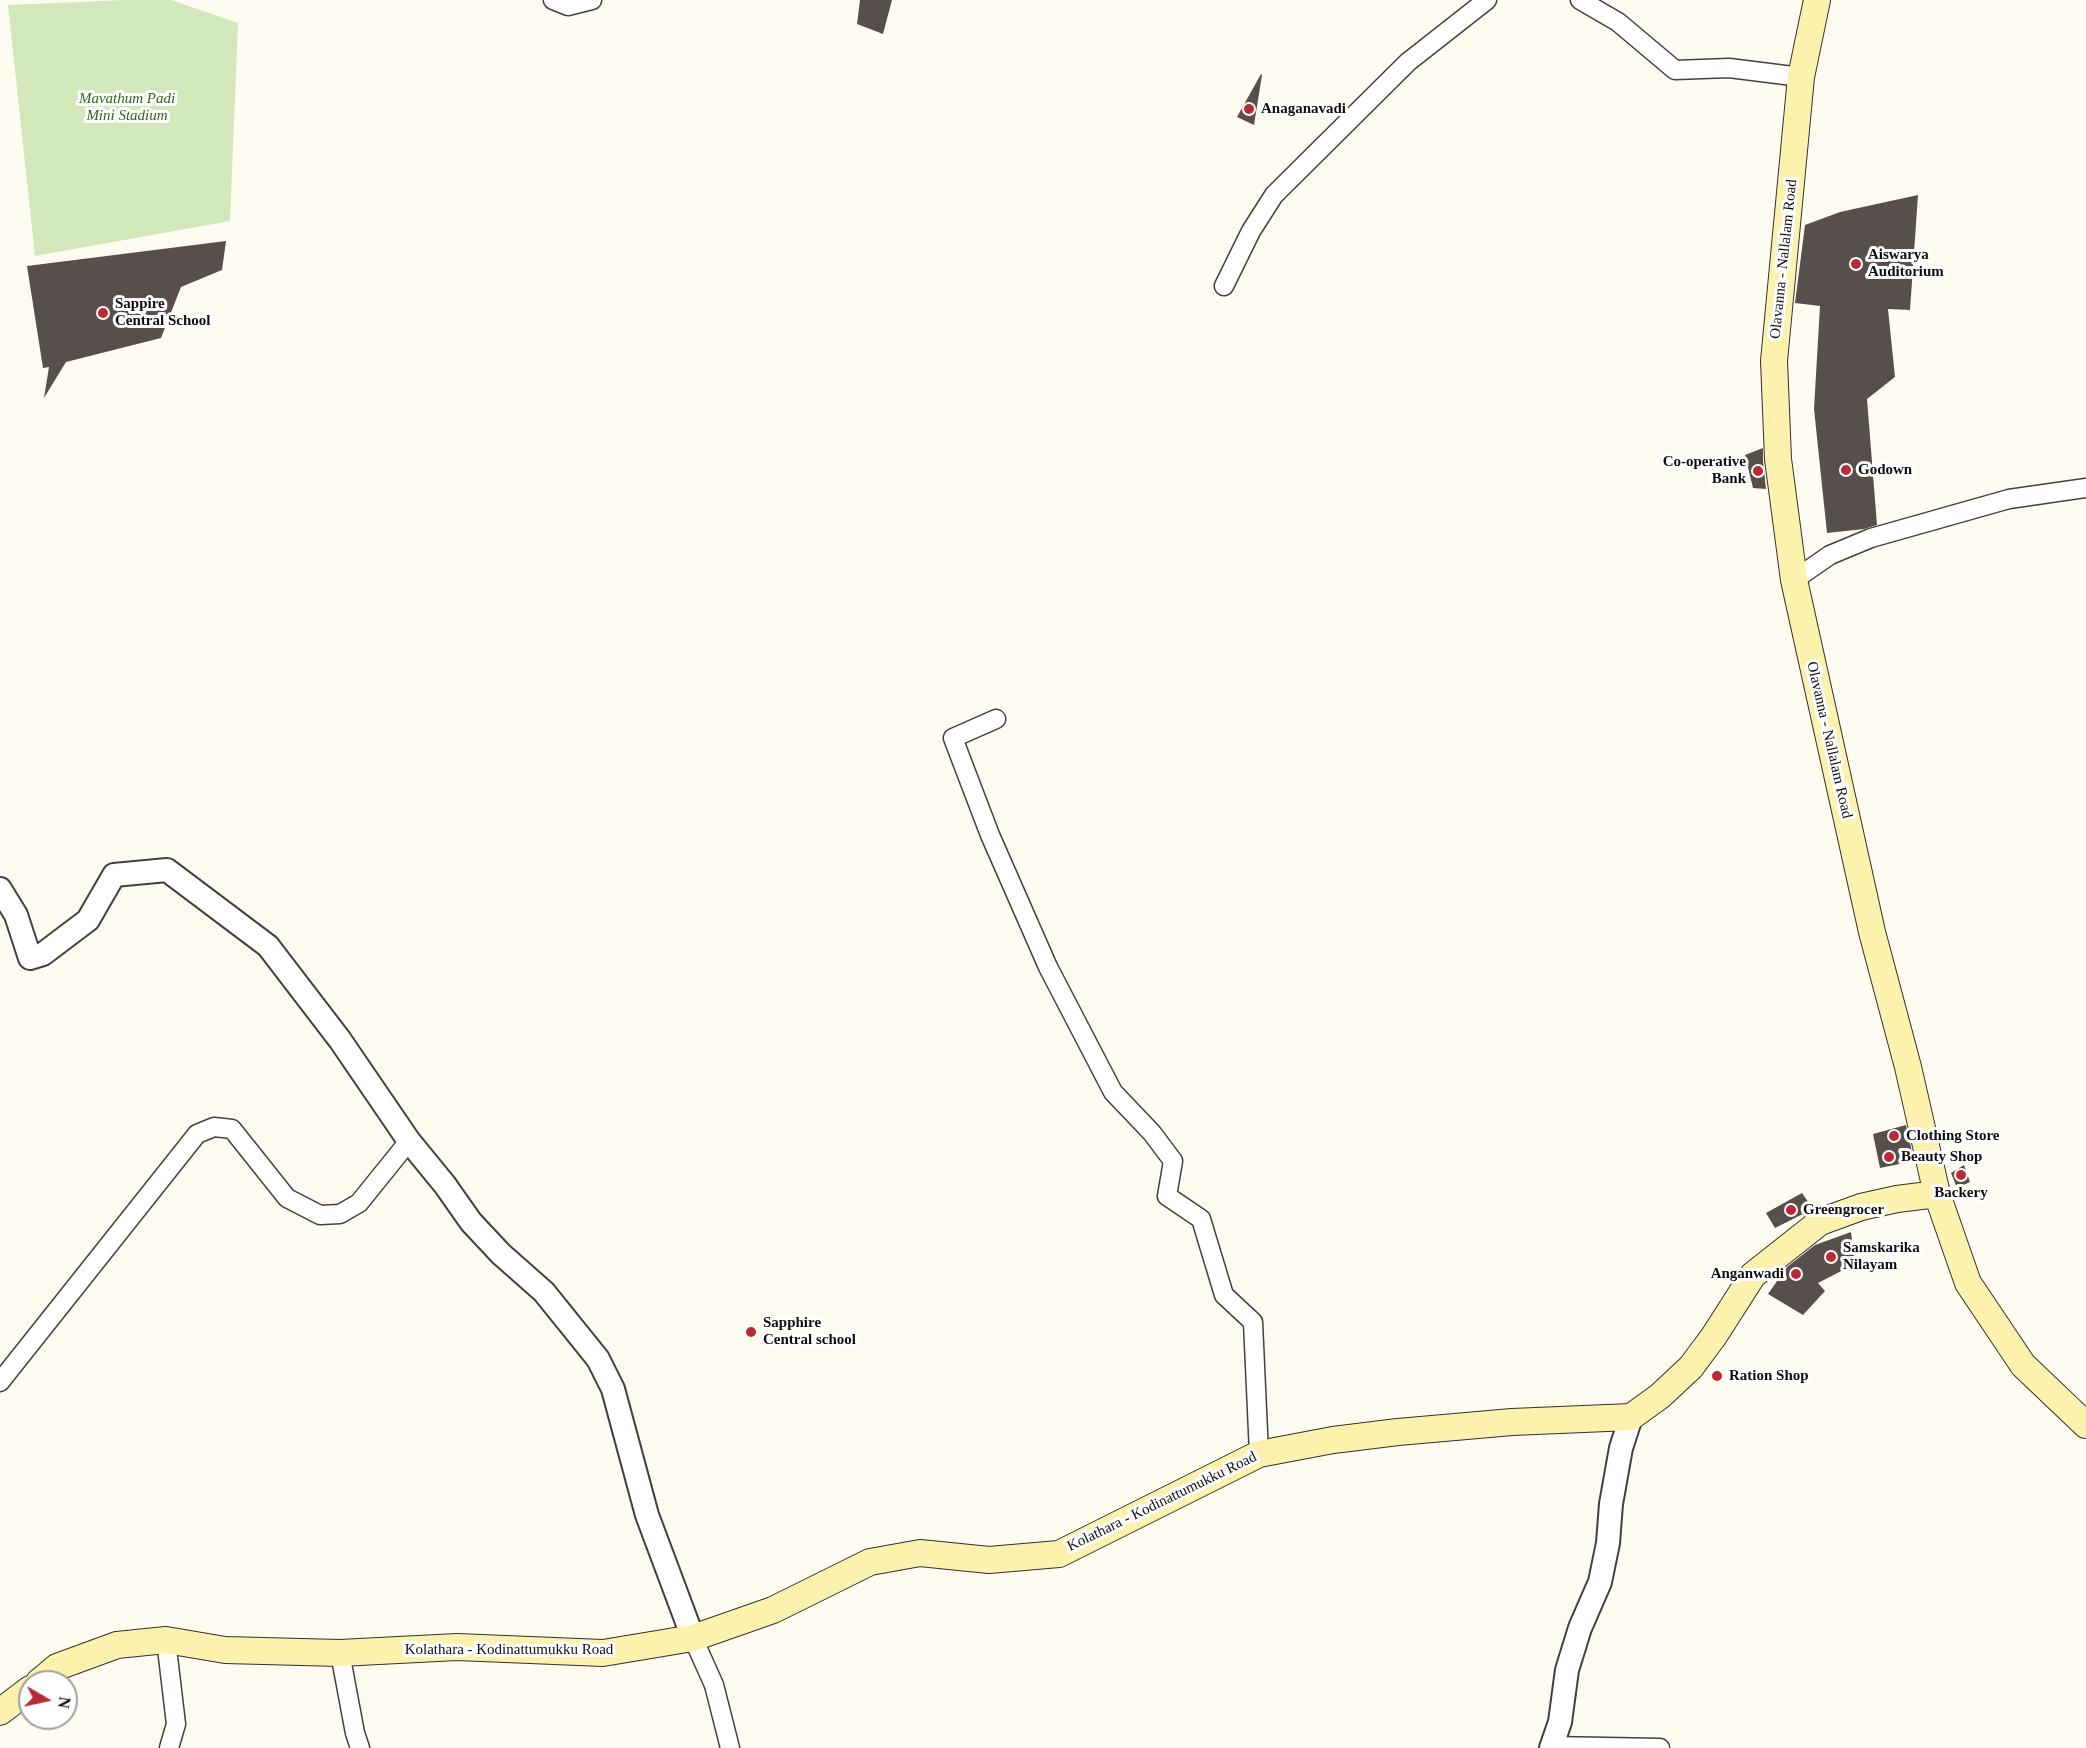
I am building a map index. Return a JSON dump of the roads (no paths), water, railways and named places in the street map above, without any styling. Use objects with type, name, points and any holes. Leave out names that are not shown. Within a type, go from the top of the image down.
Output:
[{"type":"main road","name":"Olavanna - Nallalam Road","points":[[1816,0],[1802,77],[1774,361],[1778,459],[1794,580],[1872,932],[1908,1067],[1936,1194],[1968,1283],[2023,1365],[2086,1425]]},
{"type":"main road","points":[[1631,1417],[1660,1396],[1691,1367],[1753,1275],[1820,1222],[1861,1207],[1936,1194]]},
{"type":"main road","name":"Kolathara - Kodinattumukku Road","points":[[53,1670],[117,1645],[166,1640],[225,1650],[340,1653],[457,1647],[603,1653],[693,1638],[773,1610],[870,1562],[920,1553],[989,1560],[1059,1554],[1259,1454],[1333,1440],[1398,1432],[1512,1422],[1631,1417]]},
{"type":"main road","points":[[0,1712],[18,1698]]},
{"type":"street","points":[[553,0],[568,6],[592,0]]},
{"type":"street","points":[[1224,286],[1251,231],[1274,195],[1408,62],[1486,0]]},
{"type":"street","points":[[1580,0],[1618,22],[1676,70],[1730,68],[1802,77]]},
{"type":"street","points":[[1794,580],[1830,555],[1871,538],[2009,499],[2086,488]]},
{"type":"street","points":[[996,719],[954,738],[990,835],[1048,967],[1113,1092],[1152,1133],[1173,1161],[1167,1196],[1201,1219],[1224,1295],[1253,1322],[1259,1454]]},
{"type":"street","points":[[0,889],[16,915],[30,958],[43,954],[88,920],[114,875],[167,870],[268,946],[340,1040],[409,1141],[445,1185],[471,1222],[501,1254],[544,1292],[598,1359],[613,1389],[646,1515],[693,1638],[714,1685],[730,1748]]},
{"type":"street","points":[[0,1382],[197,1134],[214,1127],[232,1129],[287,1198],[320,1215],[340,1214],[359,1203],[409,1141]]},
{"type":"street","points":[[1631,1417],[1621,1448],[1611,1504],[1608,1543],[1600,1582],[1580,1628],[1567,1670],[1560,1722],[1551,1747],[1660,1748]]},
{"type":"street","points":[[166,1640],[176,1724],[169,1748]]},
{"type":"street","points":[[340,1653],[360,1748]]},
{"type":"place","name":"Anaganavadi","points":[[1249,109]]},
{"type":"place","name":"Aiswarya Auditorium","points":[[1856,264]]},
{"type":"place","name":"Sappire Central School","points":[[103,313]]},
{"type":"place","name":"Godown","points":[[1846,470]]},
{"type":"place","name":"Co-operative Bank","points":[[1758,471]]},
{"type":"place","name":"Clothing Store","points":[[1894,1136]]},
{"type":"place","name":"Beauty Shop","points":[[1889,1157]]},
{"type":"place","name":"Backery","points":[[1961,1175]]},
{"type":"place","name":"Greengrocer","points":[[1791,1210]]},
{"type":"place","name":"Samskarika Nilayam","points":[[1831,1257]]},
{"type":"place","name":"Anganwadi","points":[[1796,1274]]},
{"type":"place","name":"Sapphire Central school","points":[[751,1332]]},
{"type":"place","name":"Ration Shop","points":[[1717,1376]]},
{"type":"park label","name":"Mavathum Padi Mini Stadium","points":[[127,108]]}]
